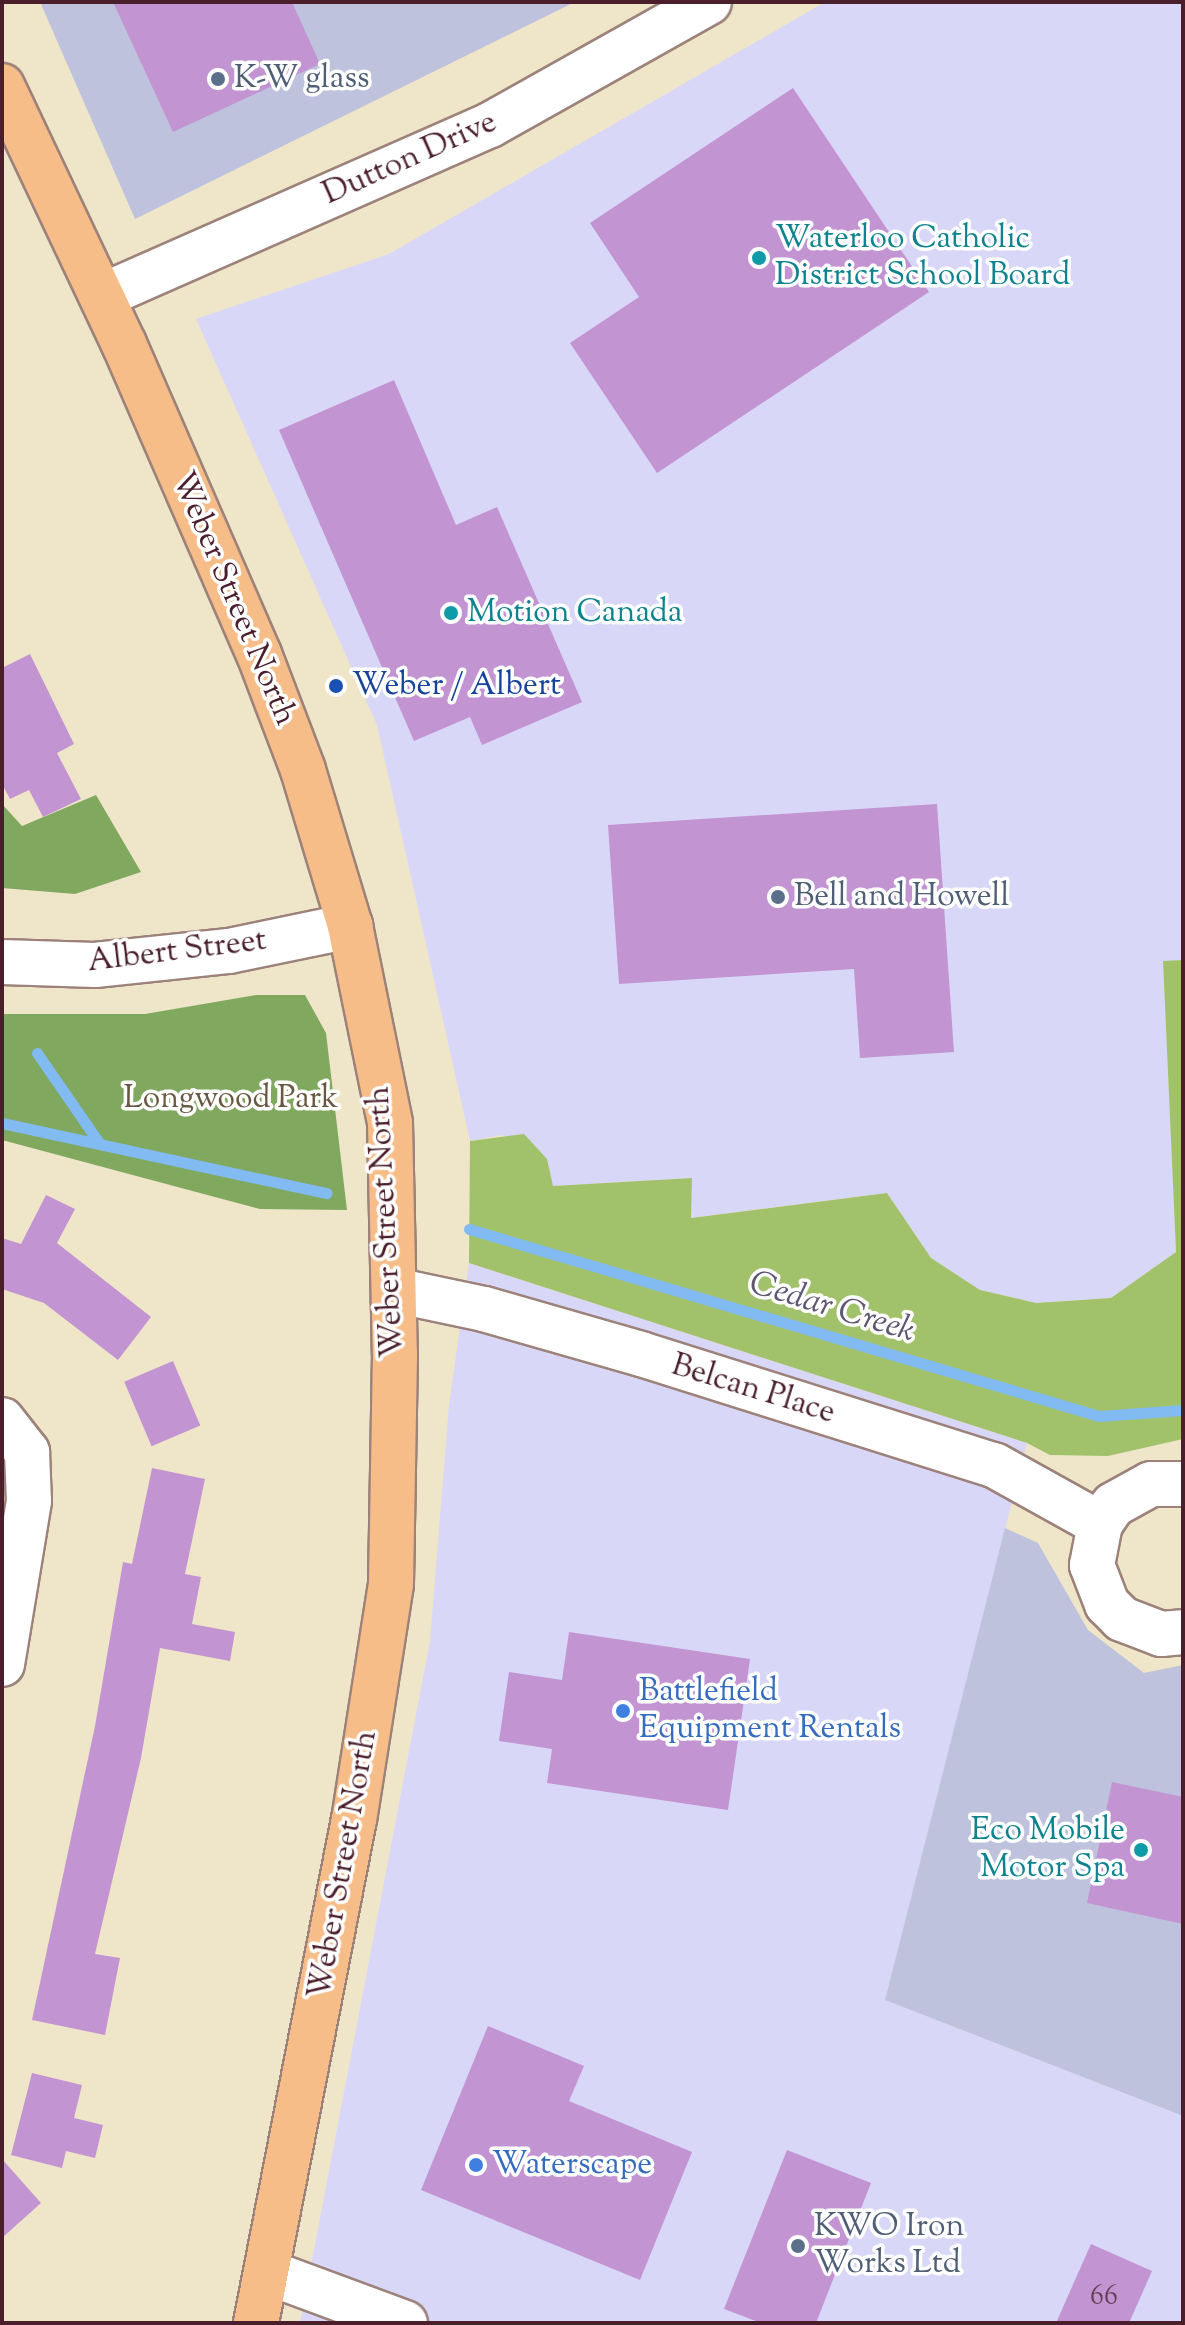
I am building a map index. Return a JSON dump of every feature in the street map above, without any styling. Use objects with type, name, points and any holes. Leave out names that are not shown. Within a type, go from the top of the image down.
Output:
[{"type":"main road","name":"Weber Street North","points":[[2,86],[102,296],[259,654],[327,836],[350,926],[390,1123],[394,1290],[391,1584],[354,1819],[256,2323]]},
{"type":"street","name":"Dutton Drive","points":[[102,296],[490,125],[709,2]]},
{"type":"street","name":"Albert Street","points":[[2,962],[95,965],[214,953],[350,926]]},
{"type":"street","name":"Belcan Place","points":[[394,1290],[484,1309],[641,1354],[994,1465],[1100,1524]]},
{"type":"street","points":[[2,1420],[27,1452],[29,1501],[2,1664]]},
{"type":"street","points":[[1183,1484],[1151,1484],[1130,1492],[1100,1524],[1092,1565],[1107,1604],[1141,1629],[1183,1632]]},
{"type":"street","points":[[267,2272],[405,2323]]},
{"type":"shaded area","points":[[40,2],[575,2],[135,219]]},
{"type":"shaded area","points":[[825,2],[1183,2],[1183,960],[1163,962],[1176,1252],[1111,1298],[1036,1303],[980,1290],[931,1258],[887,1193],[690,1218],[692,1178],[553,1186],[546,1159],[502,1135],[470,1141],[377,725],[196,319],[389,254]]},
{"type":"shaded area","points":[[469,1263],[1027,1443],[885,2000],[1183,2116],[1183,2323],[300,2323],[430,1641],[449,1405]]},
{"type":"shaded area","points":[[1005,1528],[1038,1543],[1088,1630],[1144,1673],[1183,1665],[1183,2116],[885,2000]]},
{"type":"green space","points":[[96,795],[141,872],[75,894],[2,888],[2,804],[22,826]]},
{"type":"green space","points":[[1183,960],[1183,1439],[1108,1456],[1050,1455],[1027,1443],[469,1263],[470,1141],[524,1134],[547,1159],[553,1186],[692,1178],[691,1218],[887,1193],[931,1258],[980,1290],[1036,1303],[1111,1298],[1176,1252],[1163,961]]},
{"type":"green space","name":"Longwood Park","points":[[256,995],[305,995],[326,1033],[347,1210],[260,1209],[2,1140],[2,1014],[145,1014]]},
{"type":"building","name":"K-W glass","points":[[113,2],[292,2],[320,64],[173,132]]},
{"type":"building","name":"Waterloo Catholic District School Board","points":[[793,88],[929,292],[657,473],[570,343],[639,297],[590,223]]},
{"type":"building","name":"Motion Canada","points":[[394,380],[456,525],[497,507],[582,702],[482,745],[470,717],[414,741],[279,430]]},
{"type":"building","points":[[30,654],[74,744],[57,753],[81,799],[43,817],[29,790],[10,799],[2,784],[2,668]]},
{"type":"building","name":"Bell and Howell","points":[[937,804],[954,1052],[860,1058],[854,969],[619,984],[608,825]]},
{"type":"building","points":[[46,1195],[75,1209],[57,1243],[151,1317],[118,1360],[44,1303],[2,1289],[2,1238],[21,1244]]},
{"type":"building","points":[[173,1361],[200,1425],[152,1446],[124,1382]]},
{"type":"building","points":[[152,1468],[205,1479],[185,1574],[201,1577],[192,1624],[235,1632],[230,1661],[160,1648],[141,1758],[95,1954],[120,1958],[105,2035],[32,2020],[95,1726],[123,1562],[132,1564]]},
{"type":"building","name":"Battlefield Equipment Rentals","points":[[569,1632],[750,1659],[728,1810],[547,1783],[552,1749],[499,1741],[509,1672],[562,1680]]},
{"type":"building","name":"Eco Mobile Motor Spa","points":[[1112,1782],[1183,1797],[1183,1924],[1087,1903]]},
{"type":"building","points":[[488,2026],[584,2066],[569,2101],[692,2152],[640,2280],[421,2190]]},
{"type":"building","points":[[32,2073],[82,2085],[74,2118],[103,2125],[95,2158],[66,2151],[62,2168],[11,2155]]},
{"type":"building","name":"KWO Iron Works Ltd","points":[[787,2150],[871,2183],[816,2323],[761,2323],[724,2309]]},
{"type":"building","points":[[2,2159],[41,2203],[2,2238]]},
{"type":"building","points":[[1091,2244],[1152,2271],[1129,2323],[1056,2323]]},
{"type":"waterway","points":[[37,1053],[99,1143]]},
{"type":"waterway","name":"Cedar Creek","points":[[2,1123],[327,1193]]},
{"type":"waterway","name":"Cedar Creek","points":[[469,1229],[1099,1416],[1183,1410]]},
{"type":"place","name":"K-W glass","points":[[218,79]]},
{"type":"place","name":"Waterloo Catholic District School Board","points":[[759,258]]},
{"type":"place","name":"Motion Canada","points":[[451,613]]},
{"type":"place","name":"Weber / Albert","points":[[336,686]]},
{"type":"place","name":"Bell and Howell","points":[[778,897]]},
{"type":"place","name":"Battlefield Equipment Rentals","points":[[623,1711]]},
{"type":"place","name":"Eco Mobile Motor Spa","points":[[1141,1850]]},
{"type":"place","name":"Waterscape","points":[[476,2165]]},
{"type":"place","name":"KWO Iron Works Ltd","points":[[798,2246]]}]
